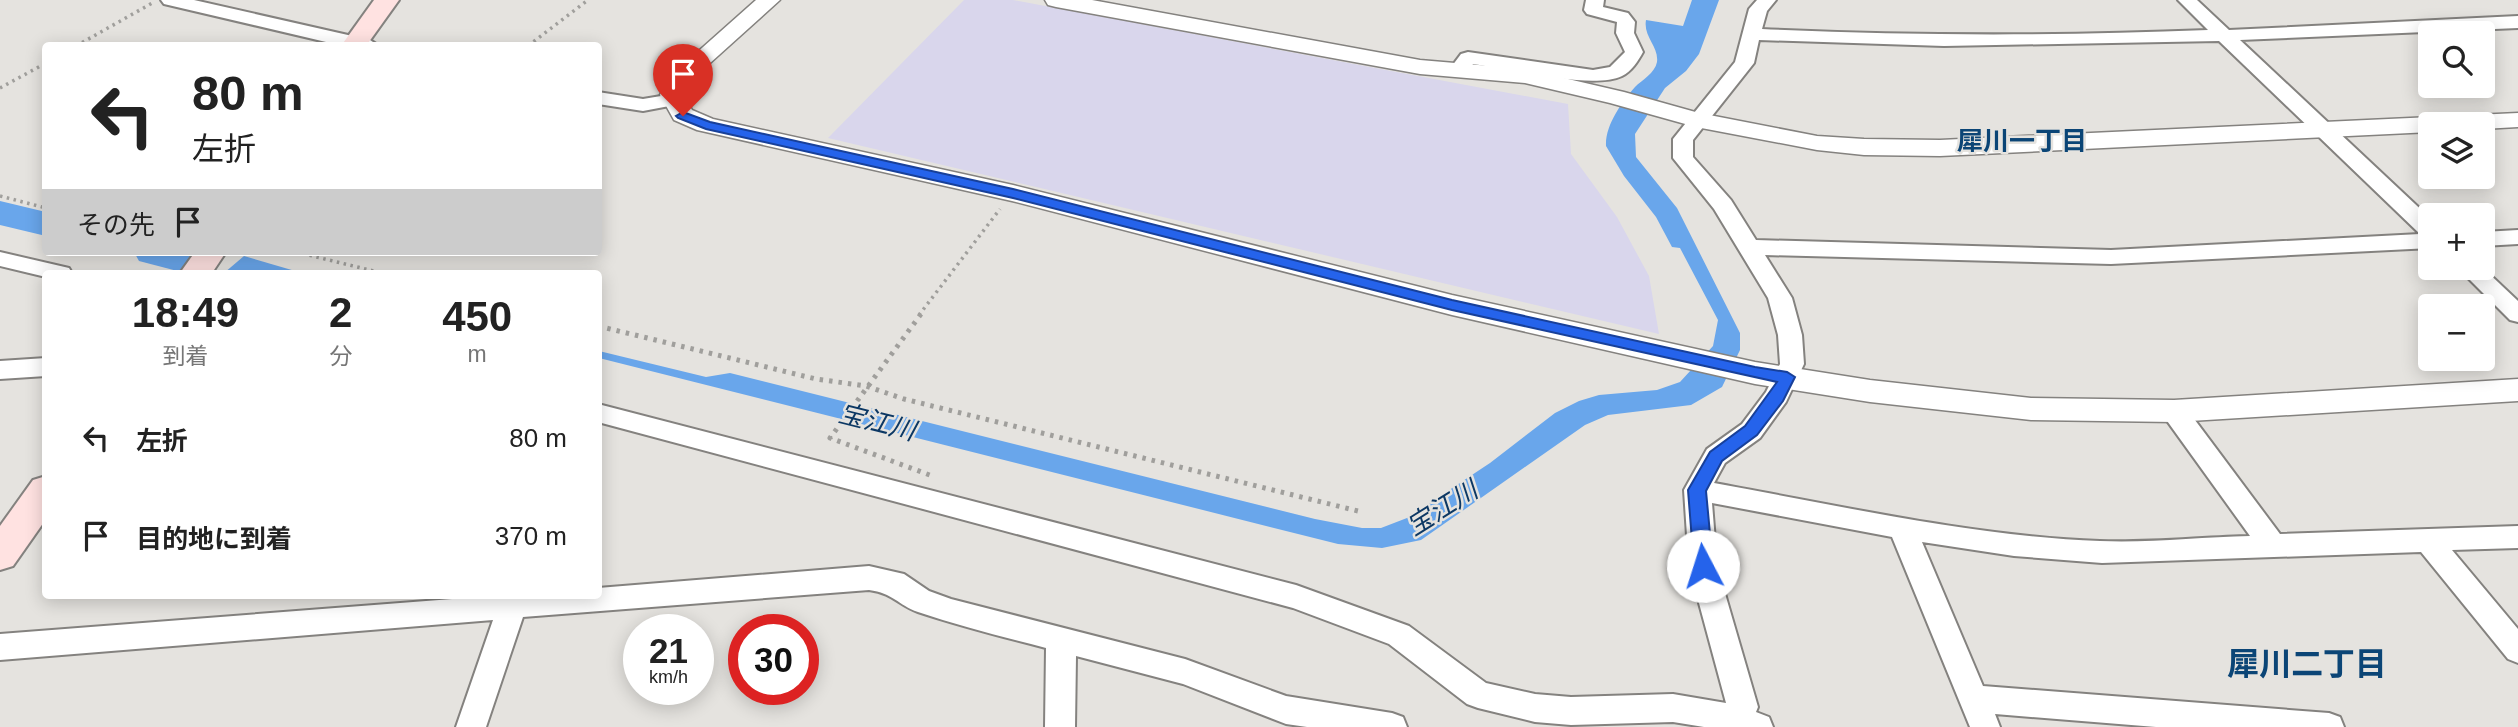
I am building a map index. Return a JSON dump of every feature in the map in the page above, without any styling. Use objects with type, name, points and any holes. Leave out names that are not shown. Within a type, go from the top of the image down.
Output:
[{"type":"main road","points":[[361,42],[387,0]]},
{"type":"main road","points":[[0,555],[42,495]]},
{"type":"street","points":[[170,0],[351,42]]},
{"type":"street","points":[[769,0],[679,79],[672,95],[683,116],[706,125],[1013,193],[1452,305],[1755,373],[1939,401],[2008,407],[2174,411],[2518,390]]},
{"type":"street","points":[[1056,0],[1420,67],[1525,76],[1616,97],[1689,118],[1816,143],[1864,148],[1940,148],[2518,120]]},
{"type":"street","points":[[1459,70],[1468,58],[1593,76],[1607,76],[1622,69],[1634,52],[1625,33],[1626,22],[1622,17],[1593,10],[1595,0]]},
{"type":"street","points":[[602,414],[1296,597],[1399,635],[1478,695],[1535,708],[1607,711],[1673,708],[1745,722],[1703,566],[1697,490],[1716,456],[1751,431],[1777,396],[1792,364],[1790,335],[1780,298],[1746,247],[1723,205],[1683,158],[1683,139],[1689,118],[1744,63],[1758,9],[1767,0]]},
{"type":"street","points":[[2187,0],[2418,220]]},
{"type":"street","points":[[1753,34],[1909,42],[2223,35],[2518,22]]},
{"type":"street","points":[[602,99],[643,105],[673,100]]},
{"type":"street","points":[[2495,238],[2518,237]]},
{"type":"street","points":[[1746,247],[2111,257],[2418,242]]},
{"type":"street","points":[[0,259],[48,270]]},
{"type":"street","points":[[2482,280],[2518,314]]},
{"type":"street","points":[[0,370],[42,367]]},
{"type":"street","points":[[2174,411],[2274,547]]},
{"type":"street","points":[[1697,490],[1902,528],[2014,545],[2102,552],[2518,537]]},
{"type":"street","points":[[1902,528],[1980,713],[2329,727]]},
{"type":"street","points":[[2429,542],[2518,650]]},
{"type":"street","points":[[0,647],[869,578],[894,582],[919,600],[951,611],[1185,672],[1286,710],[1392,727]]},
{"type":"street","points":[[471,727],[512,607]]},
{"type":"street","points":[[1060,727],[1061,638]]},
{"type":"path","points":[[83,42],[158,0]]},
{"type":"path","points":[[533,42],[589,0]]},
{"type":"path","points":[[0,88],[42,65]]},
{"type":"path","points":[[835,430],[1013,193]]},
{"type":"path","points":[[0,196],[42,207]]},
{"type":"path","points":[[312,256],[370,270]]},
{"type":"path","points":[[602,327],[816,379],[866,386],[905,399],[1358,511]]},
{"type":"shaded area","points":[[964,0],[1013,0],[1568,104],[1571,154],[1617,217],[1649,276],[1659,334],[828,138]]},
{"type":"water","name":"宝江川","points":[[1692,0],[1719,0],[1699,54],[1686,71],[1665,88],[1635,134],[1636,157],[1677,208],[1740,333],[1740,350],[1722,387],[1691,405],[1608,415],[1585,425],[1421,540],[1382,548],[1338,544],[602,359],[602,352],[706,377],[730,373],[1315,519],[1362,528],[1381,528],[1407,518],[1490,463],[1555,413],[1599,395],[1657,390],[1680,382],[1713,346],[1718,320],[1680,248],[1672,247],[1656,217],[1624,176],[1606,146],[1608,130],[1620,107],[1656,66],[1656,51],[1647,31],[1646,20],[1683,26]]},
{"type":"water","points":[[244,256],[292,270],[228,270]]},
{"type":"waterway","name":"宝江川","points":[[0,213],[42,223]]},
{"type":"waterway","name":"宝江川","points":[[169,256],[185,260]]},
{"type":"district","name":"犀川一丁目","points":[[2022,141]]},
{"type":"district","name":"犀川二丁目","points":[[2307,664]]},
{"type":"route","points":[[683,116],[706,125],[1013,193],[1452,305],[1755,373],[1787,377],[1777,396],[1751,431],[1716,456],[1697,490],[1703,566]]}]
